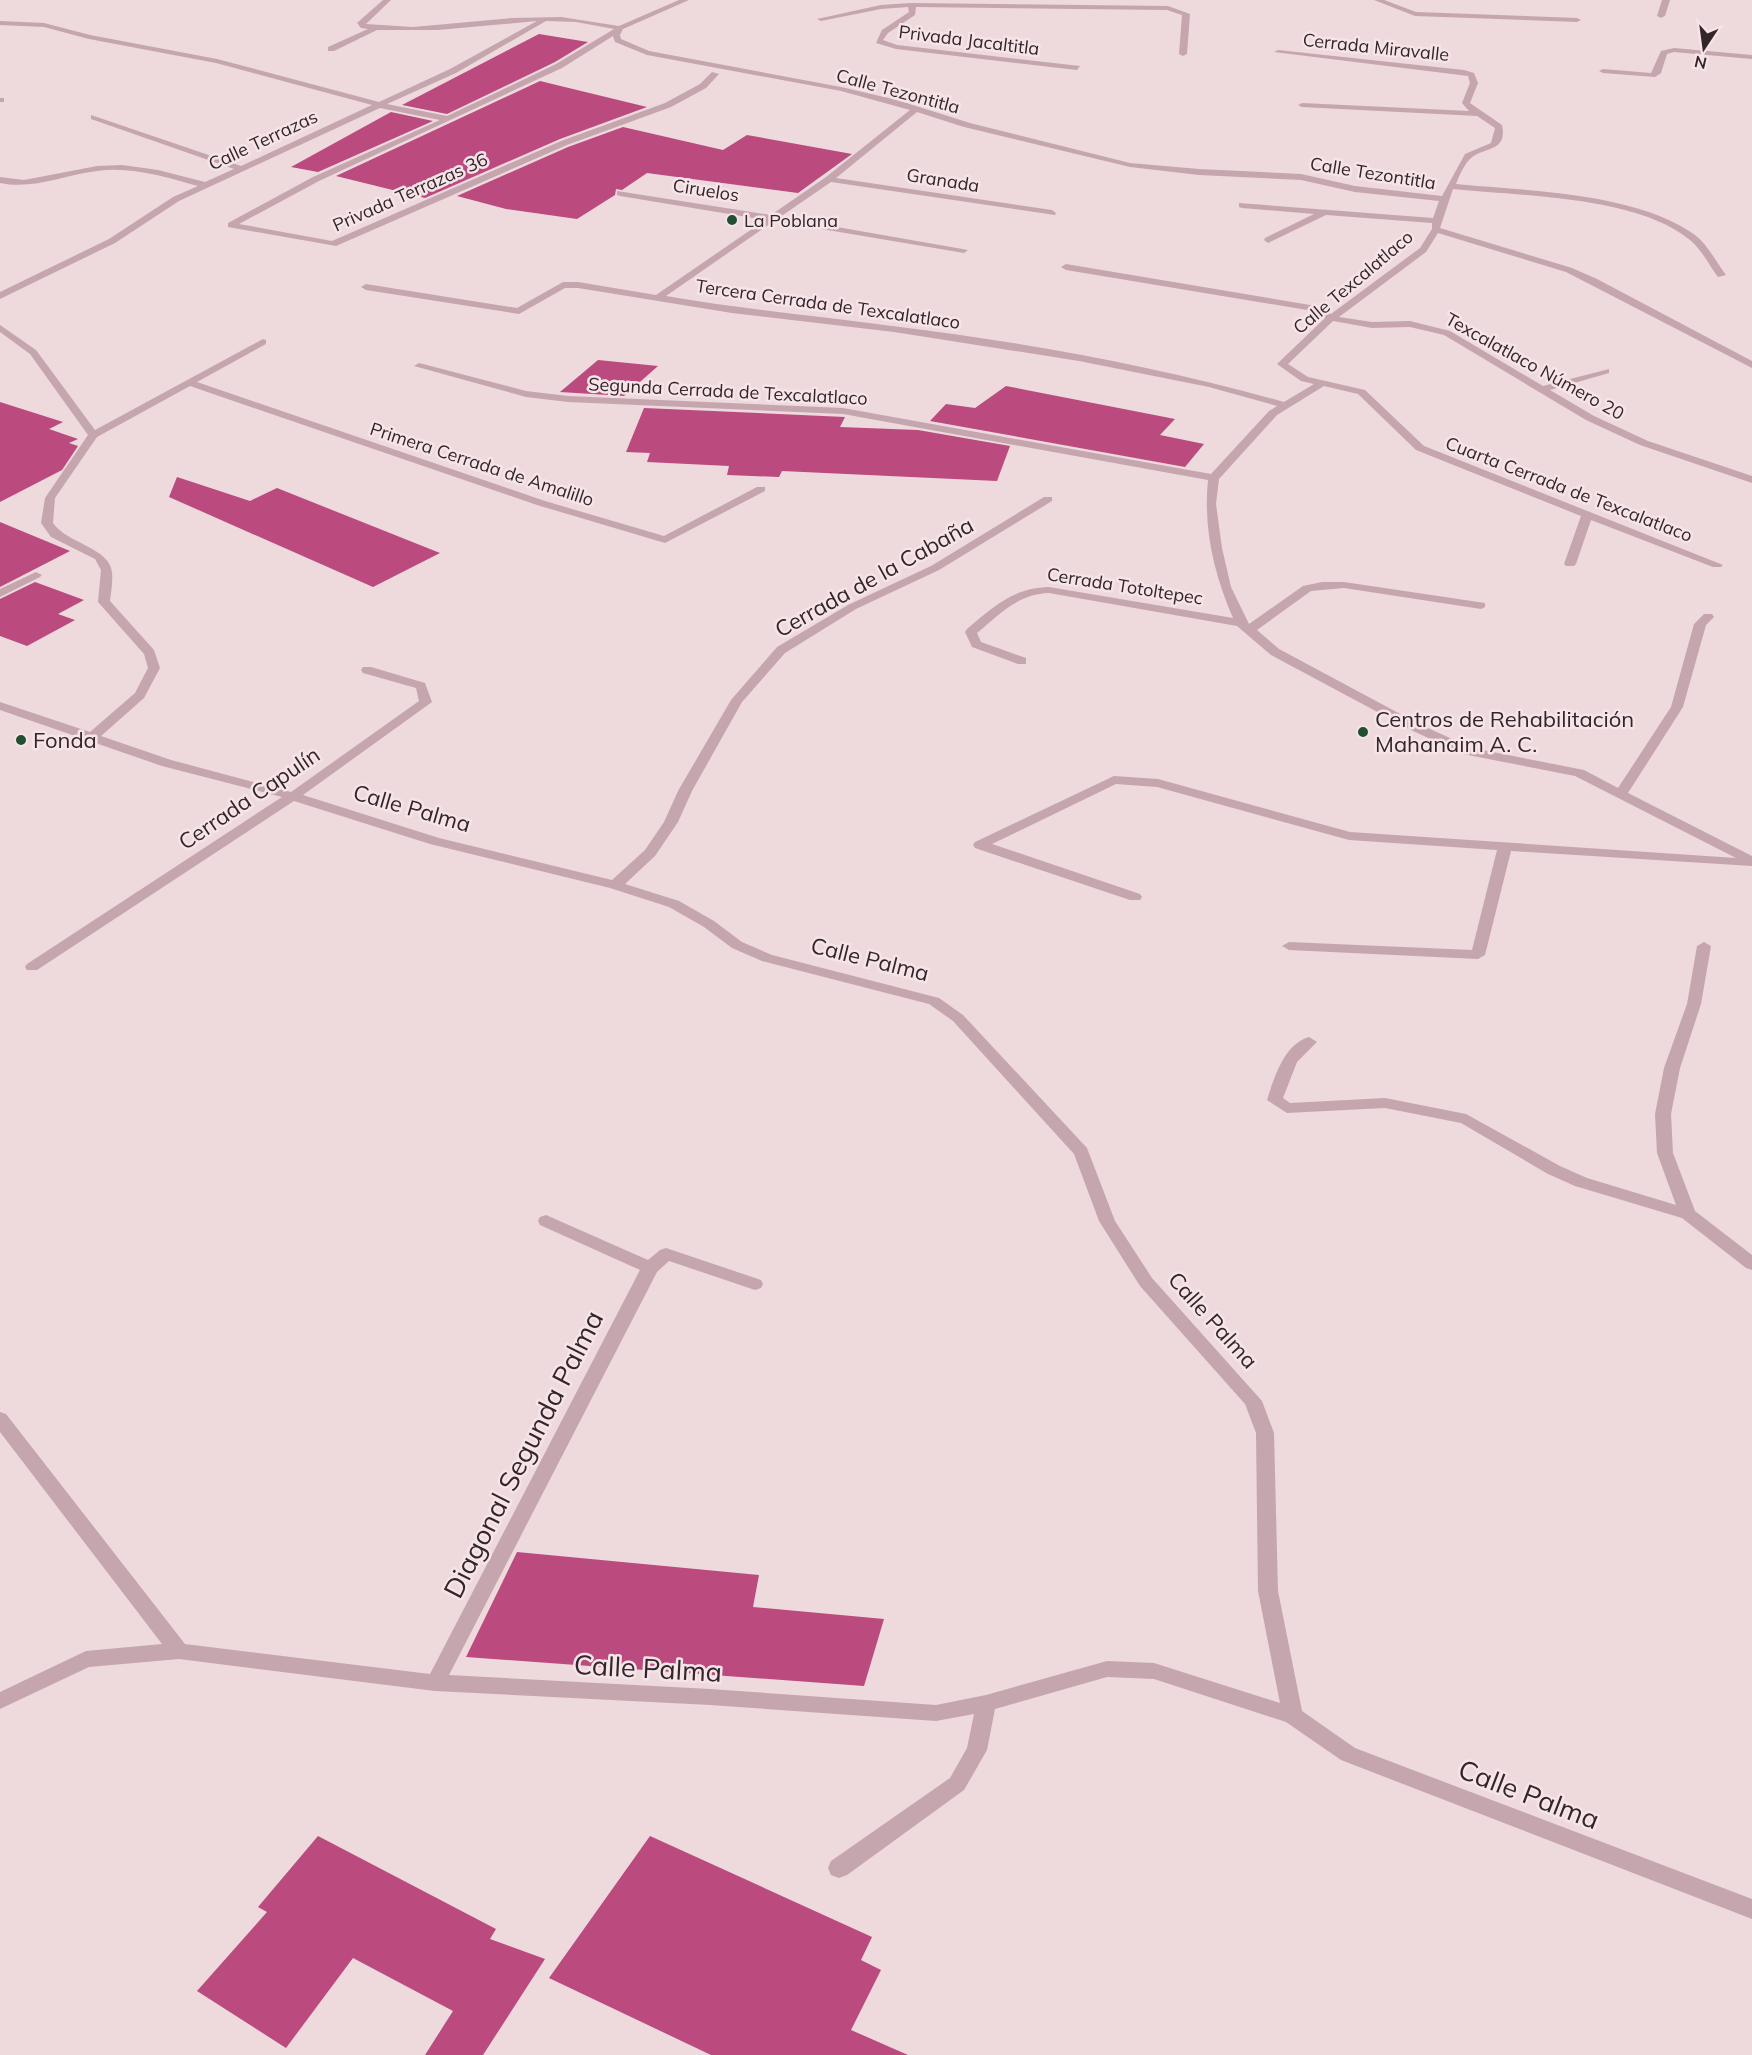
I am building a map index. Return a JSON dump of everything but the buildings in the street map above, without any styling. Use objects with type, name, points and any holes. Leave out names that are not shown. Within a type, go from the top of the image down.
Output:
[{"type":"street","points":[[387,0],[361,23],[375,28],[571,20],[620,28]]},
{"type":"street","name":"Privada Terrazas 36","points":[[684,0],[620,28],[559,66],[316,178],[231,225],[333,244],[564,143],[668,105],[703,86],[715,74]]},
{"type":"street","points":[[910,5],[923,0]]},
{"type":"street","points":[[1378,0],[1415,14],[1577,20]]},
{"type":"street","points":[[1661,16],[1666,0]]},
{"type":"street","points":[[821,19],[881,7],[910,5],[1168,8],[1186,14],[1183,54]]},
{"type":"street","name":"Privada Jacaltitla","points":[[910,5],[914,9],[912,13],[885,32],[879,41],[896,47],[1077,68]]},
{"type":"street","name":"Calle Terrazas","points":[[0,296],[111,241],[149,214],[206,184],[453,71],[544,20]]},
{"type":"street","points":[[0,23],[44,25],[89,37],[218,61],[378,105],[448,119]]},
{"type":"street","points":[[331,49],[375,28]]},
{"type":"street","name":"Calle Tezontitla","points":[[620,28],[616,35],[618,40],[646,53],[841,89],[1130,165],[1199,172],[1301,177],[1355,189],[1443,199]]},
{"type":"street","points":[[1603,71],[1652,75],[1657,73],[1664,53],[1674,50],[1752,57]]},
{"type":"street","name":"Cerrada Miravalle","points":[[1278,52],[1454,70],[1471,75]]},
{"type":"street","name":"Calle Texcalatlaco","points":[[1323,383],[1305,379],[1282,364],[1332,318],[1423,250],[1435,225],[1443,199],[1468,157],[1495,144],[1499,139],[1499,127],[1471,109],[1466,103],[1474,83],[1471,75]]},
{"type":"street","points":[[1302,105],[1481,114]]},
{"type":"street","points":[[659,297],[829,179],[915,110]]},
{"type":"street","points":[[94,117],[240,168]]},
{"type":"street","points":[[0,180],[11,185],[72,171],[111,166],[158,173],[206,184]]},
{"type":"street","name":"Granada","points":[[829,179],[1052,213]]},
{"type":"street","points":[[1452,186],[1559,198],[1638,213],[1691,237],[1721,275]]},
{"type":"street","name":"Ciruelos","points":[[620,193],[964,250]]},
{"type":"street","points":[[1242,205],[1435,225],[1594,280],[1752,365]]},
{"type":"street","points":[[1268,240],[1324,212]]},
{"type":"street","name":"Texcalatlaco Número 20","points":[[1066,267],[1316,309],[1332,318],[1372,325],[1410,324],[1447,333],[1590,418],[1644,443],[1752,480]]},
{"type":"street","name":"Tercera Cerrada de Texcalatlaco","points":[[366,287],[519,311],[563,285],[659,297],[774,316],[894,329],[1079,358],[1210,384],[1288,406]]},
{"type":"street","points":[[0,328],[33,352],[93,435]]},
{"type":"street","points":[[91,738],[140,695],[154,669],[150,653],[104,603],[106,570],[99,557],[55,535],[47,523],[50,498],[93,435],[263,342]]},
{"type":"street","name":"Segunda Cerrada de Texcalatlaco","points":[[419,366],[526,394],[557,398],[843,411],[1214,478]]},
{"type":"street","points":[[1542,389],[1606,371]]},
{"type":"street","name":"Primera Cerrada de Amalillo","points":[[187,382],[541,503],[665,540],[761,489]]},
{"type":"street","points":[[1323,383],[1273,413],[1214,478],[1211,504],[1216,548],[1225,587],[1245,627],[1275,652],[1415,727],[1468,751],[1579,772],[1622,792],[1752,862]]},
{"type":"street","name":"Cuarta Cerrada de Texcalatlaco","points":[[1323,383],[1361,392],[1420,448],[1717,565]]},
{"type":"street","name":"Cerrada de la Cabaña","points":[[615,885],[650,853],[671,822],[701,761],[737,700],[781,650],[852,607],[935,568],[1048,499]]},
{"type":"street","points":[[1570,564],[1587,515]]},
{"type":"street","points":[[0,594],[36,575]]},
{"type":"street","points":[[1245,627],[1307,588],[1322,585],[1344,585],[1481,604]]},
{"type":"street","name":"Cerrada Totoltepec","points":[[1022,661],[976,644],[971,632],[1014,597],[1030,589],[1049,590],[1245,627]]},
{"type":"street","points":[[1622,792],[1677,707],[1700,624],[1708,617]]},
{"type":"street","name":"Cerrada Capulín","points":[[32,967],[295,795],[426,702],[422,686],[367,670]]},
{"type":"street","name":"Calle Palma","points":[[0,706],[167,763],[295,795],[366,821],[435,841],[615,885],[674,904],[709,924],[737,945],[767,957],[934,1000],[974,1032],[1081,1152],[1107,1221],[1146,1282],[1253,1401],[1265,1433],[1268,1591],[1293,1716]]},
{"type":"street","points":[[1135,897],[980,845],[1114,780],[1158,783],[1349,836],[1752,862]]},
{"type":"street","points":[[1289,946],[1478,955],[1505,846]]},
{"type":"street","points":[[1688,1214],[1665,1153],[1663,1114],[1672,1068],[1694,1004],[1704,946]]},
{"type":"street","points":[[1310,1042],[1296,1051],[1285,1067],[1275,1100],[1287,1108],[1385,1103],[1466,1119],[1554,1170],[1581,1182],[1688,1214],[1752,1264]]},
{"type":"street","points":[[546,1221],[650,1268]]},
{"type":"street","name":"Diagonal Segunda Palma","points":[[435,1683],[650,1268],[666,1254],[755,1284]]},
{"type":"street","points":[[0,1419],[179,1651]]},
{"type":"street","name":"Calle Palma","points":[[0,1701],[86,1659],[179,1651],[435,1683],[710,1697],[936,1713],[986,1703],[1107,1669],[1154,1671],[1293,1716],[1347,1754],[1752,1909]]},
{"type":"street","points":[[839,1868],[957,1784],[977,1750],[986,1703]]},
{"type":"place","name":"La Poblana","points":[[732,220]]},
{"type":"place","name":"Centros de Rehabilitación Mahanaim A. C.","points":[[1363,732]]},
{"type":"place","name":"Fonda","points":[[21,740]]}]
